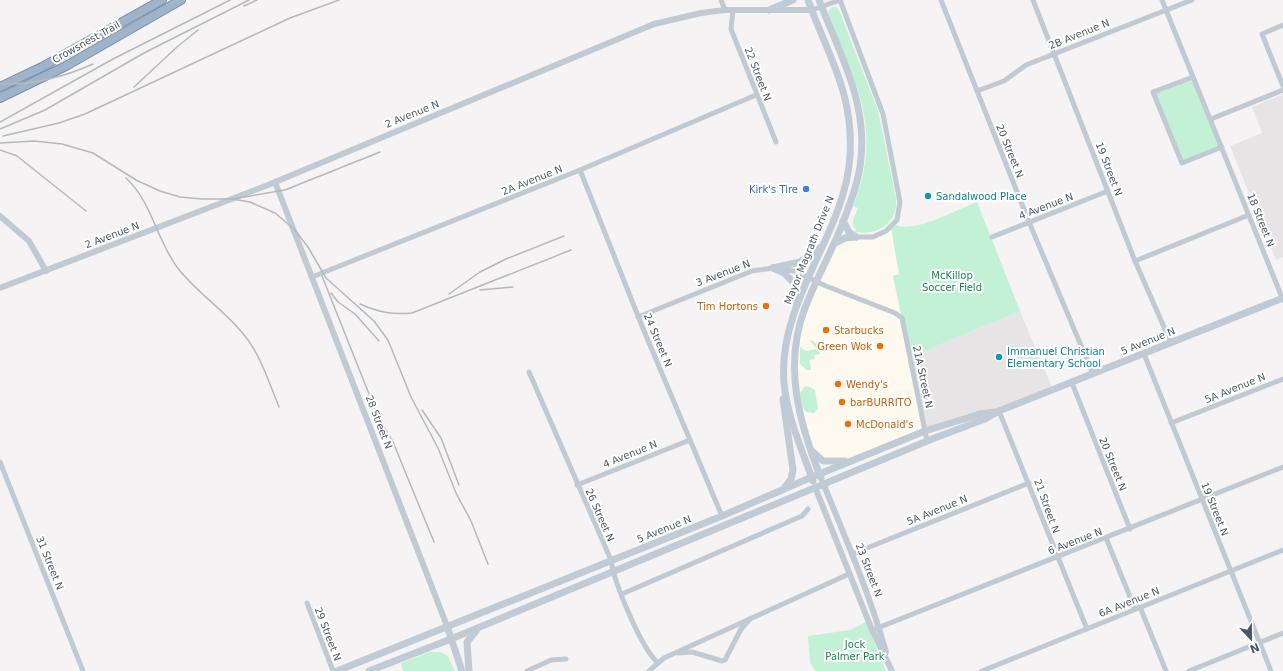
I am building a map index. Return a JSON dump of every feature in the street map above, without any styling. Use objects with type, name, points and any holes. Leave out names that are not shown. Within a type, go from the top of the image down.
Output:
[{"type":"highway","name":"Crowsnest Trail","points":[[0,87],[42,67],[162,0]]},
{"type":"highway","name":"Crowsnest Trail","points":[[0,98],[66,66],[181,0]]},
{"type":"main road","points":[[769,10],[793,0]]},
{"type":"main road","name":"Mayor Magrath Drive N","points":[[808,0],[840,80],[847,102],[850,130],[850,157],[846,184],[831,228],[808,276],[787,339],[784,383],[789,410],[815,487]]},
{"type":"main road","name":"Mayor Magrath Drive N","points":[[820,3],[855,90],[862,124],[861,159],[856,189],[835,243],[800,322],[795,362],[798,408],[810,449],[823,483]]},
{"type":"main road","points":[[843,221],[849,232],[856,237]]},
{"type":"main road","points":[[835,243],[845,238],[856,237]]},
{"type":"main road","points":[[772,268],[800,262],[824,244]]},
{"type":"main road","points":[[772,268],[784,273],[794,283],[796,309]]},
{"type":"main road","name":"5 Avenue N","points":[[369,671],[481,627],[823,483],[985,419],[999,411],[1283,299]]},
{"type":"main road","points":[[783,489],[791,479],[793,470],[784,412],[784,383]]},
{"type":"main road","name":"5 Avenue N","points":[[337,671],[722,516],[783,489],[925,431],[980,414],[999,411]]},
{"type":"main road","points":[[810,449],[822,460],[829,462],[855,459]]},
{"type":"main road","name":"28 Street N","points":[[447,626],[462,671]]},
{"type":"main road","points":[[469,671],[466,642],[469,636],[481,627]]},
{"type":"street","points":[[721,0],[725,10]]},
{"type":"street","points":[[840,0],[882,108],[890,142],[900,202],[897,220],[886,231],[873,237],[856,237]]},
{"type":"street","name":"2 Avenue N","points":[[0,288],[275,182],[654,24],[701,13],[725,10],[812,10],[820,3],[840,0]]},
{"type":"street","name":"20 Street N","points":[[941,0],[1029,222],[1093,374]]},
{"type":"street","name":"19 Street N","points":[[1033,0],[1135,261],[1171,343]]},
{"type":"street","name":"18 Street N","points":[[1162,0],[1283,299]]},
{"type":"street","name":"2B Avenue N","points":[[977,91],[1004,81],[1026,65],[1192,0]]},
{"type":"street","name":"22 Street N","points":[[733,10],[731,29],[776,142]]},
{"type":"street","points":[[1283,25],[1262,34],[1283,86]]},
{"type":"street","points":[[1193,77],[1152,92],[1182,163],[1222,147]]},
{"type":"street","points":[[1211,119],[1283,90]]},
{"type":"street","name":"2A Avenue N","points":[[312,278],[580,170],[756,95]]},
{"type":"street","name":"24 Street N","points":[[580,170],[638,317],[722,516]]},
{"type":"street","name":"28 Street N","points":[[275,182],[447,626]]},
{"type":"street","name":"4 Avenue N","points":[[992,237],[1108,191]]},
{"type":"street","points":[[1135,261],[1249,215]]},
{"type":"street","points":[[0,216],[29,241],[46,271]]},
{"type":"street","name":"3 Avenue N","points":[[638,317],[752,271],[772,268],[786,269],[808,276],[895,313],[902,318]]},
{"type":"street","name":"21A Street N","points":[[902,318],[927,441]]},
{"type":"street","name":"19 Street N","points":[[1144,354],[1271,671]]},
{"type":"street","name":"26 Street N","points":[[529,372],[611,560],[613,572],[622,594],[649,653],[657,662]]},
{"type":"street","name":"5A Avenue N","points":[[1171,423],[1283,379]]},
{"type":"street","name":"20 Street N","points":[[1072,383],[1130,529]]},
{"type":"street","name":"21 Street N","points":[[999,411],[1029,483],[1056,557],[1087,629]]},
{"type":"street","name":"4 Avenue N","points":[[577,485],[690,440]]},
{"type":"street","name":"31 Street N","points":[[0,462],[83,671]]},
{"type":"street","name":"6 Avenue N","points":[[872,630],[1130,529],[1202,498],[1283,467]]},
{"type":"street","name":"23 Street N","points":[[823,483],[852,554],[879,627],[891,668]]},
{"type":"street","name":"5A Avenue N","points":[[852,554],[1029,483]]},
{"type":"street","name":"23 Street N","points":[[815,487],[872,630],[891,668]]},
{"type":"street","points":[[622,594],[802,516],[808,509]]},
{"type":"street","points":[[1106,538],[1166,671]]},
{"type":"street","name":"6A Avenue N","points":[[986,670],[1283,550]]},
{"type":"street","points":[[649,671],[657,662],[674,653],[849,574]]},
{"type":"street","name":"29 Street N","points":[[307,603],[333,671]]},
{"type":"street","points":[[674,653],[692,652],[722,661],[725,660],[741,630],[752,617]]},
{"type":"street","points":[[1189,671],[1283,634]]},
{"type":"street","points":[[527,671],[551,660],[566,659]]},
{"type":"shaded area","points":[[1283,94],[1283,257],[1276,260],[1230,146],[1262,133],[1252,107]]},
{"type":"shaded area","points":[[891,228],[900,274],[893,276],[925,431],[840,462],[818,457],[803,431],[795,376],[800,322],[835,243],[869,238]]},
{"type":"shaded area","points":[[1020,311],[1053,390],[999,411],[925,431],[910,357]]},
{"type":"green space","points":[[832,7],[836,7],[839,10],[878,111],[896,198],[896,207],[890,221],[885,226],[871,232],[855,232],[856,229],[853,226],[853,220],[858,208],[853,206],[862,179],[866,153],[866,129],[856,84],[828,12]]},
{"type":"green space","points":[[1193,77],[1222,147],[1182,163],[1153,92]]},
{"type":"green space","name":"McKillop Soccer Field","points":[[977,202],[1020,311],[910,357],[893,276],[899,274],[891,228],[894,224],[912,226],[923,224]]},
{"type":"green space","points":[[812,340],[817,345],[828,346],[819,348],[820,354],[814,355],[815,359],[809,360],[811,370],[807,370],[800,364],[800,347],[806,351],[817,349],[810,341]]},
{"type":"green space","points":[[805,386],[815,390],[818,409],[814,413],[806,412],[802,406],[800,393]]},
{"type":"green space","name":"Jock Palmer Park","points":[[866,622],[886,671],[816,671],[810,663],[808,636],[850,630]]},
{"type":"green space","points":[[430,652],[440,652],[447,655],[455,671],[403,671],[401,663]]},
{"type":"railway","points":[[0,122],[113,59],[230,0]]},
{"type":"railway","points":[[0,129],[45,110],[144,53],[249,0]]},
{"type":"railway","points":[[244,6],[257,0]]},
{"type":"railway","points":[[3,136],[59,123],[85,114],[290,18],[339,0]]},
{"type":"railway","points":[[134,87],[177,47],[198,30]]},
{"type":"railway","points":[[0,84],[36,82],[71,73],[93,64]]},
{"type":"railway","points":[[0,143],[34,141],[62,144],[93,153],[136,180],[160,191],[180,197],[202,199],[232,199],[285,190],[380,152]]},
{"type":"railway","points":[[0,150],[17,156],[86,211]]},
{"type":"railway","points":[[126,178],[142,198],[164,245],[177,267],[191,283],[232,321],[246,337],[258,356],[279,407]]},
{"type":"railway","points":[[232,199],[250,202],[275,213],[294,229],[308,247],[326,278],[374,321],[388,340],[411,397],[438,448],[456,493],[471,521],[488,564]]},
{"type":"railway","points":[[449,294],[480,272],[506,259],[564,236]]},
{"type":"railway","points":[[360,304],[385,312],[398,314],[412,313],[571,250]]},
{"type":"railway","points":[[322,276],[377,414],[393,442],[434,542]]},
{"type":"railway","points":[[480,290],[513,287]]},
{"type":"railway","points":[[331,293],[338,302],[355,314],[379,341]]},
{"type":"railway","points":[[422,410],[441,438],[459,485]]},
{"type":"place","name":"Kirk's Tire","points":[[806,189]]},
{"type":"place","name":"Sandalwood Place","points":[[928,196]]},
{"type":"place","name":"Tim Hortons","points":[[766,306]]},
{"type":"place","name":"Starbucks","points":[[826,330]]},
{"type":"place","name":"Green Wok","points":[[880,346]]},
{"type":"place","name":"Immanuel Christian Elementary School","points":[[999,357]]},
{"type":"place","name":"Wendy's","points":[[838,384]]},
{"type":"place","name":"barBURRITO","points":[[842,402]]},
{"type":"place","name":"McDonald's","points":[[848,424]]}]
